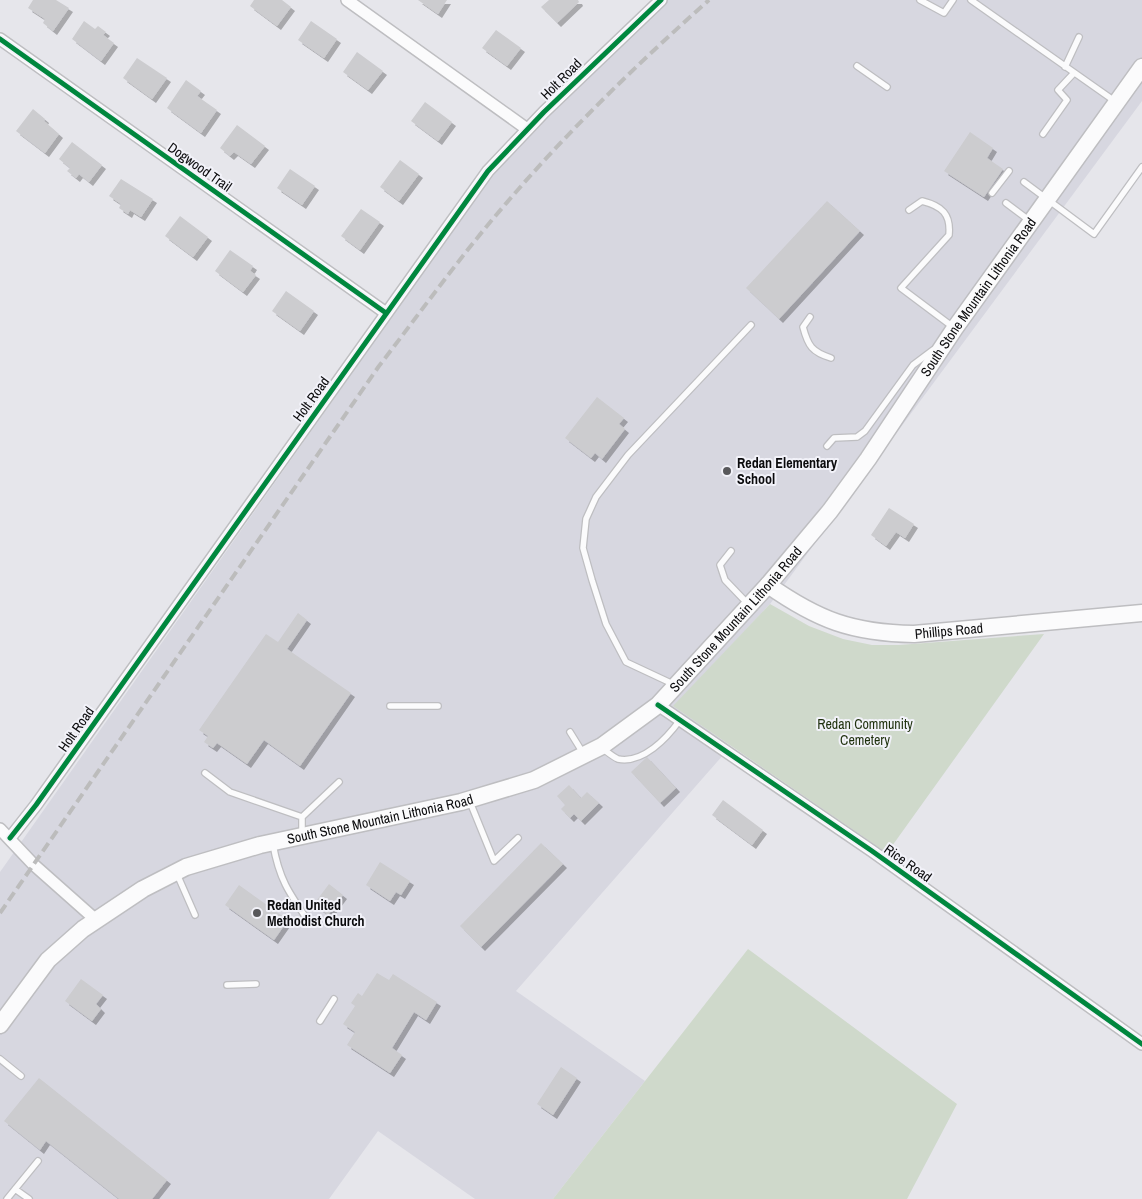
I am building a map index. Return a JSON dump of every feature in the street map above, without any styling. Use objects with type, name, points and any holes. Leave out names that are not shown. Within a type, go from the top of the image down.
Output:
[{"type":"main road","name":"South Stone Mountain Lithonia Road","points":[[0,1025],[48,960],[83,928],[143,889],[176,872],[272,842],[469,800],[534,780],[600,747],[658,705],[678,686],[750,606],[830,511],[868,459],[952,334],[1142,66]]},
{"type":"main road","name":"Phillips Road","points":[[768,585],[794,603],[823,619],[851,628],[883,634],[914,634],[1142,613]]},
{"type":"street","points":[[348,0],[527,129]]},
{"type":"street","name":"Holt Road","points":[[10,838],[36,806],[488,171],[614,42],[661,0]]},
{"type":"street","name":"Dogwood Trail","points":[[0,39],[386,313]]},
{"type":"street","name":"Rice Road","points":[[658,705],[872,852],[1142,1044]]},
{"type":"street","points":[[0,829],[34,865],[96,920]]},
{"type":"lane","points":[[920,0],[944,13],[953,0]]},
{"type":"lane","points":[[971,0],[1073,74],[1116,102]]},
{"type":"lane","points":[[1065,68],[1079,37]]},
{"type":"lane","points":[[857,66],[887,87]]},
{"type":"lane","points":[[1044,134],[1067,100],[1058,90],[1073,74]]},
{"type":"lane","points":[[1024,182],[1094,234],[1142,167]]},
{"type":"lane","points":[[992,193],[1009,171]]},
{"type":"lane","points":[[827,446],[834,438],[857,437],[865,431],[913,365],[952,334],[901,288],[948,235],[950,224],[947,213],[935,205],[922,201],[909,210]]},
{"type":"lane","points":[[1006,203],[1032,222]]},
{"type":"lane","points":[[810,317],[803,327],[807,343],[819,354],[831,358]]},
{"type":"lane","points":[[678,686],[626,662],[606,624],[583,548],[586,519],[596,497],[628,455],[751,325]]},
{"type":"lane","points":[[730,552],[720,565],[725,580],[750,606]]},
{"type":"lane","points":[[390,706],[438,706]]},
{"type":"lane","points":[[600,747],[618,759],[634,758],[650,750],[680,719]]},
{"type":"lane","points":[[570,732],[584,755]]},
{"type":"lane","points":[[205,773],[230,792],[302,818]]},
{"type":"lane","points":[[302,836],[302,818],[339,782]]},
{"type":"lane","points":[[469,800],[494,861],[518,838]]},
{"type":"lane","points":[[272,842],[278,871],[288,892],[309,922]]},
{"type":"lane","points":[[176,872],[195,915]]},
{"type":"lane","points":[[227,985],[256,984]]},
{"type":"lane","points":[[320,1021],[334,999]]},
{"type":"lane","points":[[0,1059],[22,1076]]},
{"type":"lane","points":[[7,1199],[38,1161]]},
{"type":"lane","points":[[16,1189],[29,1199]]},
{"type":"shaded area","points":[[661,0],[1142,0],[1142,101],[770,604],[674,706],[731,746],[516,991],[645,1081],[553,1199],[475,1199],[378,1131],[329,1199],[0,1199],[0,872],[494,172]]},
{"type":"green space","name":"Redan Community Cemetery","points":[[770,604],[809,626],[843,639],[872,645],[899,645],[1044,634],[887,853],[673,706]]},
{"type":"green space","points":[[748,949],[957,1104],[907,1199],[553,1199]]},
{"type":"building","points":[[33,0],[56,0],[69,8],[53,31],[43,23],[45,19],[28,8]]},
{"type":"building","points":[[254,0],[282,0],[291,7],[277,26],[250,6]]},
{"type":"building","points":[[418,0],[447,0],[438,14]]},
{"type":"building","points":[[549,0],[578,0],[579,2],[557,23],[541,7]]},
{"type":"building","points":[[84,21],[95,29],[98,26],[106,32],[103,35],[114,43],[101,61],[72,39]]},
{"type":"building","points":[[311,21],[337,39],[324,58],[298,40]]},
{"type":"building","points":[[496,30],[521,48],[507,66],[482,48]]},
{"type":"building","points":[[357,52],[383,71],[368,90],[343,72]]},
{"type":"building","points":[[137,58],[167,78],[152,99],[123,78]]},
{"type":"building","points":[[186,80],[201,91],[197,96],[217,110],[201,133],[167,108]]},
{"type":"building","points":[[425,102],[452,122],[438,141],[411,121]]},
{"type":"building","points":[[33,109],[59,134],[45,153],[16,131]]},
{"type":"building","points":[[237,125],[265,146],[251,164],[234,152],[230,156],[220,148]]},
{"type":"building","points":[[970,132],[993,148],[987,158],[1003,169],[984,197],[944,171]]},
{"type":"building","points":[[72,142],[102,165],[89,182],[79,174],[76,178],[67,171],[70,168],[59,159]]},
{"type":"building","points":[[400,160],[419,174],[399,201],[380,187]]},
{"type":"building","points":[[290,169],[315,186],[302,205],[277,188]]},
{"type":"building","points":[[121,179],[153,199],[141,217],[130,210],[128,214],[119,208],[121,204],[109,196]]},
{"type":"building","points":[[827,201],[860,231],[779,319],[746,288]]},
{"type":"building","points":[[361,209],[380,222],[360,250],[341,236]]},
{"type":"building","points":[[180,216],[208,237],[193,257],[165,236]]},
{"type":"building","points":[[230,250],[253,266],[250,271],[256,275],[243,292],[215,271]]},
{"type":"building","points":[[286,291],[314,311],[300,331],[272,311]]},
{"type":"building","points":[[597,397],[624,418],[619,424],[625,429],[602,459],[595,453],[591,458],[565,438]]},
{"type":"building","points":[[889,508],[914,524],[905,538],[896,532],[886,546],[871,535]]},
{"type":"building","points":[[298,613],[307,620],[287,649],[351,693],[300,766],[264,740],[247,764],[217,743],[213,748],[204,742],[208,736],[199,730],[266,634],[278,642]]},
{"type":"building","points":[[647,757],[676,788],[660,803],[631,772]]},
{"type":"building","points":[[569,785],[581,798],[587,792],[599,803],[581,821],[574,814],[570,818],[561,809],[565,805],[557,796]]},
{"type":"building","points":[[723,800],[763,830],[752,845],[712,815]]},
{"type":"building","points":[[541,843],[563,864],[481,947],[460,926]]},
{"type":"building","points":[[380,862],[410,881],[401,895],[396,892],[390,901],[366,885]]},
{"type":"building","points":[[329,884],[343,895],[328,915],[314,904]]},
{"type":"building","name":"Redan United Methodist Church","points":[[239,885],[288,920],[274,940],[225,905]]},
{"type":"building","points":[[377,973],[389,980],[393,974],[437,1002],[426,1020],[414,1012],[392,1048],[402,1055],[390,1073],[347,1045],[355,1032],[343,1024],[355,1006],[351,1003],[358,993],[362,996]]},
{"type":"building","points":[[81,979],[103,995],[96,1004],[101,1009],[92,1021],[65,1001]]},
{"type":"building","points":[[561,1067],[577,1078],[553,1115],[537,1104]]},
{"type":"building","points":[[39,1078],[167,1180],[152,1199],[119,1199],[46,1141],[40,1150],[4,1121]]},
{"type":"railway","points":[[0,913],[379,366],[455,266],[503,207],[577,126],[655,49],[709,0]]},
{"type":"cycle path","points":[[10,838],[36,805],[488,171],[544,112],[661,0]]},
{"type":"cycle path","points":[[0,39],[386,313]]},
{"type":"cycle path","points":[[658,705],[872,851],[1142,1044]]},
{"type":"place","name":"Redan Elementary School","points":[[727,471]]},
{"type":"place","name":"Redan United Methodist Church","points":[[257,913]]}]
